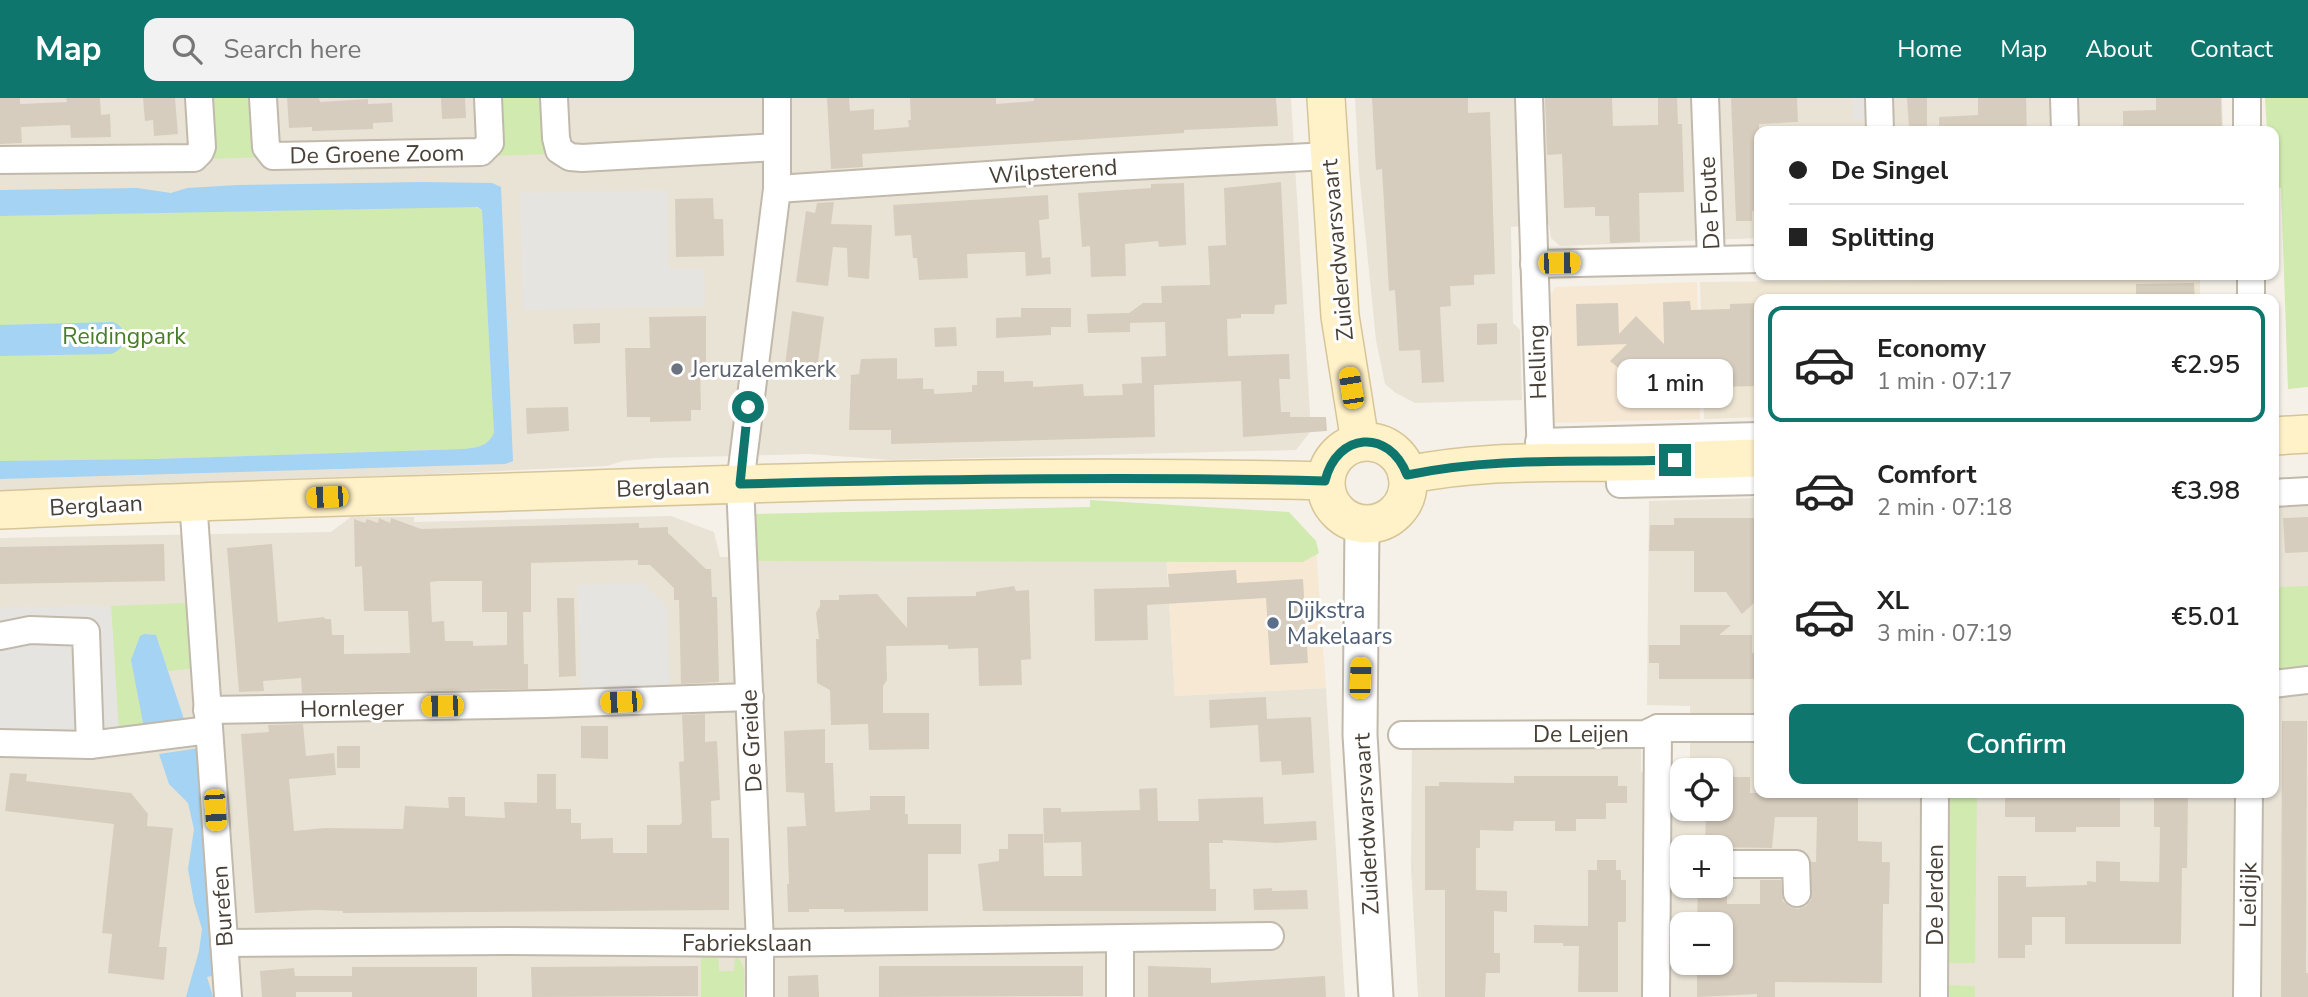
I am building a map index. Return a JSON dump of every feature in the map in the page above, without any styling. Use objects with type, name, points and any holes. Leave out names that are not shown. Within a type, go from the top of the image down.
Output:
[{"type":"main road","name":"Zuiderdwarsvaart","points":[[1326,98],[1340,316],[1360,442]]},
{"type":"main road","points":[[2279,436],[2308,434]]},
{"type":"main road","points":[[1360,442],[1376,443],[1391,449],[1401,461],[1407,475],[1408,491],[1402,505],[1391,516],[1378,523],[1362,524],[1347,519],[1335,510],[1325,481],[1336,455],[1360,442]]},
{"type":"main road","points":[[1407,475],[1438,468],[1496,462],[1540,451],[1620,473],[1754,459]]},
{"type":"main road","name":"Berglaan","points":[[0,510],[193,500],[997,478],[1325,481]]},
{"type":"street","points":[[0,160],[194,158],[202,146],[199,98]]},
{"type":"street","name":"De Groene Zoom","points":[[263,98],[266,146],[268,152],[274,156],[481,152],[490,143],[488,98]]},
{"type":"street","points":[[554,98],[559,150],[570,157],[777,147]]},
{"type":"street","name":"De Greide","points":[[760,997],[760,943],[740,484],[778,189],[777,98]]},
{"type":"street","name":"Helling","points":[[1529,98],[1540,451]]},
{"type":"street","name":"De Foute","points":[[1705,98],[1711,260],[1754,259]]},
{"type":"street","points":[[1879,98],[1880,126]]},
{"type":"street","points":[[2064,98],[2065,126]]},
{"type":"street","points":[[2247,98],[2247,126]]},
{"type":"street","name":"Wilpsterend","points":[[778,189],[1093,168],[1329,156]]},
{"type":"street","points":[[1534,264],[1711,260]]},
{"type":"street","points":[[1540,451],[1754,436]]},
{"type":"street","points":[[1620,473],[1754,481]]},
{"type":"street","points":[[2279,493],[2308,491]]},
{"type":"street","name":"Burefen","points":[[193,500],[228,997]]},
{"type":"street","name":"Zuiderdwarsvaart","points":[[1362,524],[1360,735],[1376,997]]},
{"type":"street","points":[[0,636],[30,630],[86,632],[90,745]]},
{"type":"street","points":[[2279,683],[2308,680]]},
{"type":"street","name":"Hornleger","points":[[208,720],[750,697]]},
{"type":"street","points":[[0,743],[90,745],[208,720]]},
{"type":"street","points":[[1656,997],[1669,864],[1658,728]]},
{"type":"street","name":"De Leijen","points":[[1402,736],[1645,734],[1658,728],[1754,728]]},
{"type":"street","name":"De Jerden","points":[[1934,997],[1935,798]]},
{"type":"street","name":"Leidijk","points":[[2247,997],[2249,798]]},
{"type":"street","points":[[1733,864],[1796,864],[1797,893]]},
{"type":"street","name":"Fabriekslaan","points":[[225,943],[760,943],[1270,936]]},
{"type":"street","points":[[1120,939],[1120,997]]},
{"type":"shaded area","points":[[0,98],[1291,98],[1311,431],[1296,450],[892,460],[809,454],[655,458],[623,461],[607,466],[0,494]]},
{"type":"shaded area","points":[[1355,98],[2222,98],[2223,126],[1754,126],[1754,238],[1560,246],[1551,238],[1549,225],[1511,227],[1513,323],[1520,330],[1522,400],[1415,403],[1385,384],[1376,340],[1359,172]]},
{"type":"shaded area","points":[[1852,98],[1871,98],[1872,120],[1853,120]]},
{"type":"shaded area","points":[[667,190],[669,269],[704,269],[705,306],[523,310],[520,193]]},
{"type":"shaded area","points":[[2200,280],[2200,294],[1754,294],[1754,417],[1704,419],[1700,282]]},
{"type":"shaded area","points":[[1697,282],[1700,419],[1555,423],[1551,295],[1555,287]]},
{"type":"shaded area","points":[[2308,497],[2308,997],[1418,997],[1411,867],[1412,743],[1641,744],[1641,772],[1670,772],[1670,821],[1733,821],[1733,758],[1690,758],[1690,706],[1647,705],[1649,501],[1754,498],[1754,798],[2279,798],[2279,499]]},
{"type":"shaded area","points":[[671,516],[714,532],[720,557],[1166,551],[1175,696],[1326,688],[1345,997],[0,997],[0,538],[331,532],[351,517],[414,517],[414,522]]},
{"type":"shaded area","points":[[1316,548],[1326,688],[1175,696],[1166,551]]},
{"type":"shaded area","points":[[643,583],[667,607],[670,692],[581,695],[577,585]]},
{"type":"shaded area","points":[[111,606],[120,754],[0,752],[0,607]]},
{"type":"green space","points":[[208,98],[256,98],[262,157],[207,159]]},
{"type":"green space","points":[[497,98],[544,98],[551,154],[495,156]]},
{"type":"green space","points":[[2265,98],[2308,98],[2308,387],[2288,389],[2279,188],[2279,126],[2267,126]]},
{"type":"green space","name":"Reidingpark","points":[[473,206],[482,210],[494,434],[485,444],[464,449],[0,461],[0,216]]},
{"type":"green space","points":[[1090,500],[1289,512],[1316,541],[1319,553],[1303,562],[758,561],[756,517],[753,514],[1090,507]]},
{"type":"green space","points":[[2308,586],[2308,669],[2279,670],[2279,587]]},
{"type":"green space","points":[[188,603],[195,668],[168,671],[156,635],[131,660],[144,728],[119,735],[111,606]]},
{"type":"green space","points":[[1945,798],[1977,798],[1975,963],[1943,963]]},
{"type":"green space","points":[[701,953],[718,953],[719,971],[734,971],[735,955],[739,959],[744,974],[744,997],[701,997]]},
{"type":"green space","points":[[1942,985],[1975,986],[1975,997],[1942,997]]},
{"type":"water","points":[[492,183],[501,187],[513,461],[505,464],[0,479],[0,461],[464,449],[485,444],[494,433],[482,210],[478,207],[0,216],[0,190],[137,188],[171,193],[187,188],[238,185]]},
{"type":"water","points":[[113,322],[122,329],[125,338],[121,347],[111,354],[0,356],[0,325]]},
{"type":"water","points":[[156,635],[184,719],[144,728],[131,660],[140,636]]},
{"type":"water","points":[[199,748],[216,975],[207,977],[213,997],[186,997],[199,951],[202,929],[188,869],[194,829],[188,803],[169,784],[159,754]]},
{"type":"building","points":[[0,98],[20,98],[20,104],[67,102],[66,98],[100,98],[101,115],[110,114],[111,137],[71,138],[70,125],[21,127],[22,143],[0,144]]},
{"type":"building","points":[[143,98],[175,98],[178,134],[154,136],[153,120],[145,121]]},
{"type":"building","points":[[287,98],[319,98],[320,102],[368,99],[368,104],[392,103],[393,122],[373,123],[373,129],[312,131],[312,127],[289,128]]},
{"type":"building","points":[[441,98],[465,98],[466,118],[442,119]]},
{"type":"building","points":[[827,98],[849,98],[850,111],[874,109],[874,130],[909,127],[910,98],[996,98],[996,104],[1034,101],[1034,98],[1276,98],[1278,126],[1184,130],[1184,133],[862,154],[863,167],[831,169]]},
{"type":"building","points":[[1372,98],[1468,98],[1468,113],[1490,112],[1495,274],[1474,275],[1474,285],[1450,286],[1451,306],[1440,307],[1444,382],[1422,383],[1420,350],[1399,351],[1395,290],[1389,291],[1382,169],[1376,170]]},
{"type":"building","points":[[1545,98],[1612,98],[1613,126],[1658,125],[1658,98],[1677,98],[1678,124],[1682,124],[1684,192],[1639,193],[1640,242],[1610,243],[1609,216],[1595,216],[1595,207],[1564,208],[1562,154],[1547,155]]},
{"type":"building","points":[[1731,98],[1797,98],[1798,122],[1754,126],[1754,211],[1752,221],[1736,221]]},
{"type":"building","points":[[1907,98],[1927,98],[1927,126],[1909,126]]},
{"type":"building","points":[[1978,98],[2026,98],[2027,126],[1939,126],[1939,117],[1978,115]]},
{"type":"building","points":[[2156,98],[2221,98],[2222,126],[2123,126],[2123,111],[2156,110]]},
{"type":"building","points":[[1281,182],[1287,304],[1275,305],[1274,314],[1241,314],[1241,318],[1227,319],[1228,356],[1289,354],[1290,379],[1279,379],[1281,412],[1290,412],[1290,417],[1326,417],[1327,431],[1243,437],[1241,381],[1154,385],[1155,437],[891,444],[891,430],[849,430],[851,375],[859,374],[861,359],[897,358],[897,379],[923,378],[923,389],[934,389],[934,394],[972,392],[972,385],[977,385],[977,371],[1004,371],[1004,382],[1033,381],[1033,387],[1083,384],[1084,396],[1123,395],[1122,384],[1142,383],[1141,357],[1166,356],[1165,322],[1130,323],[1130,332],[1088,333],[1087,314],[1129,313],[1143,303],[1162,303],[1161,286],[1210,285],[1208,246],[1226,245],[1224,188]]},
{"type":"building","points":[[1184,183],[1186,245],[1159,247],[1158,241],[1125,244],[1126,276],[1091,277],[1090,246],[1082,247],[1078,193],[1151,188],[1151,184]]},
{"type":"building","points":[[1048,195],[1049,219],[1039,220],[1042,258],[1050,257],[1051,274],[1026,276],[1025,252],[967,254],[968,278],[919,280],[911,235],[895,236],[893,205]]},
{"type":"building","points":[[713,198],[714,219],[723,219],[724,256],[676,257],[675,199]]},
{"type":"building","points":[[834,202],[831,224],[872,225],[869,279],[848,277],[847,248],[833,247],[828,286],[796,282],[806,211],[815,213],[817,203]]},
{"type":"building","points":[[2194,283],[2195,294],[2136,294],[2136,284]]},
{"type":"building","points":[[1690,301],[1691,310],[1730,309],[1730,304],[1754,303],[1754,386],[1670,388],[1670,394],[1628,394],[1628,376],[1610,361],[1627,344],[1577,346],[1576,304],[1618,303],[1619,334],[1636,316],[1664,344],[1663,302]]},
{"type":"building","points":[[1021,308],[1071,308],[1071,327],[1051,327],[1051,335],[996,338],[996,318],[1021,317]]},
{"type":"building","points":[[792,311],[824,317],[817,369],[785,365]]},
{"type":"building","name":"Jeruzalemkerk","points":[[706,316],[706,368],[700,368],[701,410],[691,410],[691,421],[650,422],[650,417],[627,417],[625,348],[650,348],[649,317]]},
{"type":"building","points":[[600,323],[600,343],[574,344],[573,324]]},
{"type":"building","points":[[1497,323],[1497,344],[1477,345],[1477,324]]},
{"type":"building","points":[[956,327],[957,346],[935,347],[934,328]]},
{"type":"building","points":[[568,407],[569,431],[527,434],[526,408]]},
{"type":"building","points":[[2308,517],[2308,552],[2285,553],[2283,518]]},
{"type":"building","points":[[379,518],[390,523],[391,518],[421,529],[639,523],[639,528],[668,527],[668,533],[706,569],[711,569],[712,597],[717,597],[719,682],[681,684],[679,600],[674,600],[674,588],[650,565],[638,565],[638,560],[531,563],[531,612],[523,612],[524,664],[528,664],[528,689],[302,693],[301,678],[263,681],[264,691],[239,692],[227,548],[272,544],[278,622],[324,617],[331,619],[332,635],[344,635],[344,654],[410,653],[408,611],[364,611],[362,566],[355,567],[354,519],[365,523],[367,519],[378,523]],"holes":[[[482,581],[482,612],[507,612],[507,645],[473,646],[473,641],[445,641],[444,621],[432,622],[430,582]]]},
{"type":"building","points":[[1674,518],[1754,518],[1754,603],[1742,614],[1726,592],[1694,592],[1694,551],[1649,551],[1650,525],[1674,525]]},
{"type":"building","points":[[164,544],[165,581],[0,584],[0,547]]},
{"type":"building","points":[[1236,570],[1237,583],[1303,579],[1308,663],[1270,665],[1266,598],[1147,605],[1148,640],[1095,641],[1094,589],[1169,587],[1168,574]]},
{"type":"building","points":[[1014,586],[1016,591],[1029,590],[1031,659],[1021,660],[1022,685],[979,686],[978,648],[948,649],[948,645],[886,646],[887,680],[883,686],[883,713],[929,713],[929,749],[869,750],[868,724],[831,725],[830,690],[817,683],[816,639],[819,639],[816,613],[820,600],[839,600],[839,595],[877,594],[907,628],[907,597],[976,596],[976,592]]},
{"type":"building","points":[[557,598],[574,598],[576,676],[559,677]]},
{"type":"building","points":[[1680,625],[1731,625],[1719,635],[1752,635],[1754,679],[1659,679],[1659,663],[1649,663],[1649,645],[1680,645]]},
{"type":"building","points":[[1266,697],[1267,719],[1311,717],[1314,773],[1282,775],[1281,761],[1260,762],[1258,725],[1210,728],[1209,700]]},
{"type":"building","points":[[705,714],[705,742],[717,741],[720,800],[711,801],[712,838],[729,838],[729,910],[343,913],[316,910],[255,913],[241,734],[269,732],[268,725],[303,724],[306,756],[334,753],[336,775],[289,779],[294,831],[325,828],[403,829],[405,806],[449,808],[448,797],[465,797],[465,816],[505,818],[504,802],[537,803],[537,774],[556,774],[556,809],[571,809],[571,823],[581,823],[581,839],[613,838],[613,853],[647,853],[647,825],[680,825],[682,822],[679,762],[684,761],[682,715]]},
{"type":"building","points":[[2282,721],[2307,721],[2308,997],[2281,997]]},
{"type":"building","points":[[581,726],[608,726],[608,759],[581,758]]},
{"type":"building","points":[[825,729],[825,763],[833,763],[835,812],[870,810],[870,796],[905,796],[908,824],[961,824],[961,854],[928,854],[928,911],[844,912],[844,909],[809,909],[809,912],[788,912],[787,827],[806,826],[804,793],[786,792],[784,731]]},
{"type":"building","points":[[337,746],[360,746],[360,768],[337,768]]},
{"type":"building","points":[[10,773],[27,774],[26,781],[131,793],[148,814],[147,826],[173,828],[159,947],[167,947],[164,980],[108,973],[112,934],[102,933],[114,824],[5,811]]},
{"type":"building","points":[[1514,776],[1618,776],[1618,786],[1627,786],[1627,803],[1606,803],[1606,819],[1576,819],[1576,831],[1555,831],[1555,821],[1514,821],[1513,831],[1480,830],[1480,848],[1476,848],[1476,890],[1507,891],[1507,912],[1494,911],[1494,953],[1500,953],[1500,973],[1486,973],[1485,997],[1445,997],[1445,890],[1425,890],[1425,786],[1439,786],[1439,782],[1514,783]]},
{"type":"building","points":[[1733,777],[1750,777],[1750,793],[1754,793],[1754,798],[1858,798],[1858,841],[1882,842],[1882,862],[1890,862],[1889,904],[1883,904],[1882,983],[1775,982],[1775,997],[1757,997],[1757,994],[1697,997],[1697,975],[1733,975],[1733,912],[1697,912],[1698,898],[1727,898],[1727,904],[1760,904],[1760,880],[1781,880],[1783,901],[1798,909],[1806,906],[1811,900],[1811,862],[1816,862],[1817,817],[1775,817],[1772,848],[1733,847],[1733,835],[1705,835],[1706,821],[1733,821]]},
{"type":"building","points":[[1157,788],[1158,821],[1199,821],[1198,799],[1263,797],[1264,824],[1316,821],[1317,840],[1277,843],[1223,840],[1223,843],[1209,843],[1210,889],[1216,889],[1216,911],[983,911],[978,864],[999,861],[999,849],[1008,849],[1008,834],[1043,834],[1044,876],[1082,876],[1081,842],[1044,843],[1043,808],[1061,808],[1061,812],[1140,810],[1139,789]]},
{"type":"building","points":[[2005,798],[2120,798],[2120,827],[2076,827],[2076,832],[2035,832],[2035,817],[2005,817]]},
{"type":"building","points":[[2154,798],[2188,798],[2187,868],[2182,868],[2181,944],[2065,944],[2065,917],[2032,917],[2032,945],[2025,945],[2025,958],[1998,958],[1998,876],[2026,876],[2026,887],[2087,885],[2087,881],[2096,882],[2096,861],[2120,862],[2120,881],[2159,882],[2160,827],[2154,827]]},
{"type":"building","points":[[1597,860],[1616,860],[1616,870],[1621,870],[1621,880],[1626,880],[1626,922],[1618,922],[1618,992],[1578,992],[1579,946],[1534,943],[1534,925],[1588,926],[1588,870],[1597,870]]},
{"type":"building","points":[[1272,888],[1272,891],[1307,890],[1308,909],[1254,910],[1253,889]]},
{"type":"building","points":[[698,966],[698,996],[532,997],[531,967]]},
{"type":"building","points":[[879,966],[1083,966],[1083,996],[879,997]]},
{"type":"building","points":[[1148,966],[1211,968],[1211,983],[1325,976],[1326,997],[1148,997]]},
{"type":"building","points":[[352,967],[477,967],[477,997],[352,997],[352,992],[296,992],[296,997],[262,997],[260,971],[294,968],[295,976],[352,976]]},
{"type":"building","points":[[818,975],[819,997],[788,997],[788,976]]},
{"type":"place","name":"Jeruzalemkerk","points":[[677,369]]},
{"type":"place","name":"Dijkstra Makelaars","points":[[1273,623]]},
{"type":"route","points":[[748,407],[740,484],[997,478],[1325,481],[1336,455],[1360,442],[1376,443],[1391,449],[1401,461],[1407,475],[1438,468],[1496,462],[1675,460]]}]
